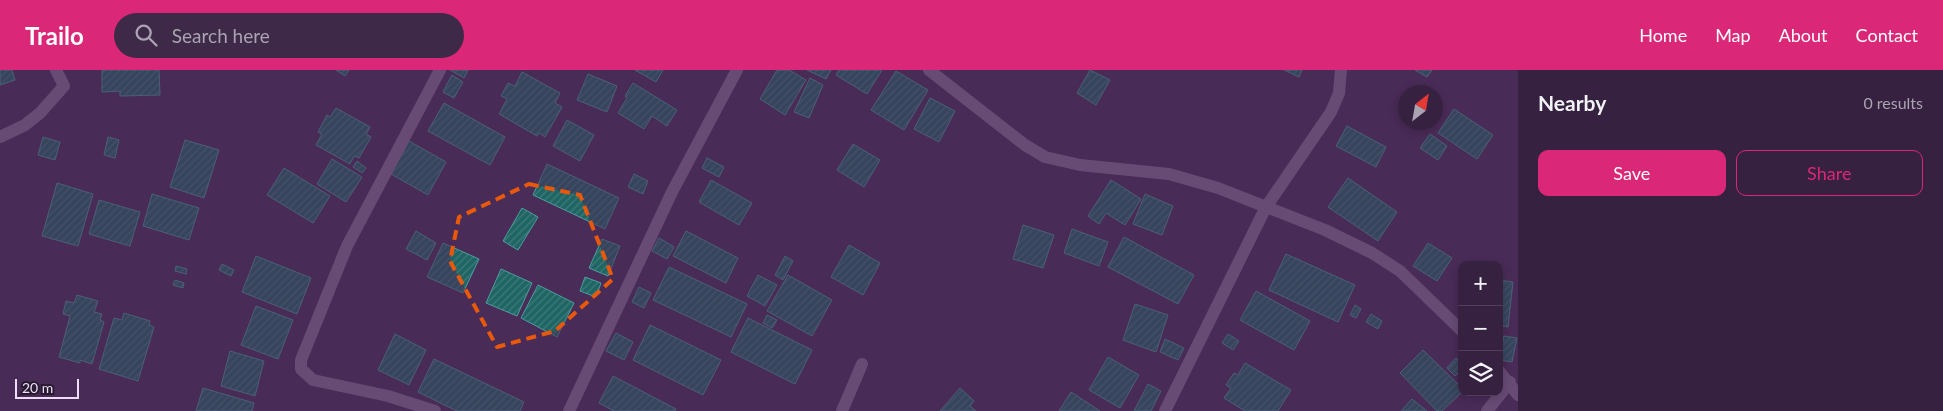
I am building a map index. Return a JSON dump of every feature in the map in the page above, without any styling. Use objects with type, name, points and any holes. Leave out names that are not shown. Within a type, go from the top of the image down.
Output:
[{"type":"street","points":[[0,137],[25,126],[40,113],[64,86],[56,70]]},
{"type":"street","points":[[435,411],[388,396],[313,380],[301,369],[301,360],[347,246],[440,70]]},
{"type":"street","points":[[569,411],[672,192],[737,70]]},
{"type":"street","points":[[929,70],[1025,146],[1045,157],[1080,165],[1169,174],[1218,188],[1325,230],[1372,253],[1400,271],[1458,327]]},
{"type":"street","points":[[1165,411],[1266,206],[1331,112],[1339,93],[1341,70]]},
{"type":"street","points":[[842,411],[862,364]]},
{"type":"street","points":[[1503,375],[1518,394]]},
{"type":"street","points":[[1487,411],[1510,382]]},
{"type":"highlighted area","points":[[529,184],[580,195],[613,279],[555,331],[497,347],[450,261],[459,217]]},
{"type":"building","points":[[0,70],[12,70],[15,80],[0,85]]},
{"type":"building","points":[[102,70],[159,70],[160,95],[120,96],[120,91],[102,92]]},
{"type":"building","points":[[336,70],[349,70],[345,76]]},
{"type":"building","points":[[450,70],[468,70],[464,78]]},
{"type":"building","points":[[635,70],[663,70],[656,82]]},
{"type":"building","points":[[777,70],[789,70],[806,80],[785,115],[760,99]]},
{"type":"building","points":[[807,70],[831,70],[826,79]]},
{"type":"building","points":[[839,70],[882,70],[867,94],[836,75]]},
{"type":"building","points":[[1090,70],[1110,80],[1096,105],[1077,93]]},
{"type":"building","points":[[1284,70],[1302,70],[1299,77]]},
{"type":"building","points":[[1415,70],[1432,70],[1427,77]]},
{"type":"building","points":[[896,71],[928,90],[904,130],[871,110]]},
{"type":"building","points":[[522,72],[560,93],[555,103],[562,107],[545,137],[539,133],[537,136],[499,114],[507,99],[501,96],[508,83],[515,86]]},
{"type":"building","points":[[588,74],[617,86],[607,112],[577,100]]},
{"type":"building","points":[[452,75],[463,82],[454,98],[443,92]]},
{"type":"building","points":[[810,78],[823,85],[809,118],[794,112]]},
{"type":"building","points":[[633,83],[677,110],[667,126],[652,116],[644,129],[618,113]]},
{"type":"building","points":[[930,98],[955,111],[939,142],[914,129]]},
{"type":"building","points":[[444,103],[505,137],[490,165],[428,131]]},
{"type":"building","points":[[336,108],[370,127],[366,134],[371,137],[359,158],[354,156],[350,164],[316,145],[322,134],[318,132],[327,115],[330,117]]},
{"type":"building","points":[[1454,109],[1493,135],[1477,159],[1438,133],[1440,130],[1443,130],[1443,126]]},
{"type":"building","points":[[567,120],[594,135],[580,161],[553,146]]},
{"type":"building","points":[[1347,126],[1386,147],[1376,167],[1336,146]]},
{"type":"building","points":[[1430,134],[1447,146],[1438,160],[1420,148]]},
{"type":"building","points":[[43,137],[60,142],[55,160],[38,155]]},
{"type":"building","points":[[108,137],[119,140],[115,158],[104,155]]},
{"type":"building","points":[[185,140],[219,150],[204,198],[170,187]]},
{"type":"building","points":[[409,141],[446,162],[428,195],[391,174]]},
{"type":"building","points":[[853,144],[880,160],[864,187],[837,170]]},
{"type":"building","points":[[707,158],[724,167],[719,177],[702,168]]},
{"type":"building","points":[[332,159],[362,177],[346,202],[317,184]]},
{"type":"building","points":[[357,161],[366,168],[362,173],[353,167]]},
{"type":"building","points":[[547,164],[619,198],[605,229],[533,195]]},
{"type":"building","points":[[284,168],[330,196],[313,223],[267,195]]},
{"type":"building","points":[[634,174],[648,181],[643,194],[628,187]]},
{"type":"building","points":[[1348,178],[1397,212],[1378,241],[1328,207]]},
{"type":"building","points":[[711,180],[752,203],[739,225],[699,202]]},
{"type":"building","points":[[1111,180],[1141,199],[1125,225],[1106,213],[1099,224],[1088,216]]},
{"type":"building","points":[[57,183],[93,194],[78,246],[42,236]]},
{"type":"building","points":[[152,194],[199,208],[189,240],[143,226]]},
{"type":"building","points":[[1145,194],[1173,206],[1162,235],[1133,224]]},
{"type":"building","points":[[99,200],[140,212],[130,246],[89,234]]},
{"type":"building","points":[[522,208],[538,217],[518,250],[503,241]]},
{"type":"building","points":[[1023,225],[1054,235],[1043,268],[1013,259]]},
{"type":"building","points":[[1072,229],[1108,242],[1099,266],[1064,253]]},
{"type":"building","points":[[416,231],[436,243],[427,260],[406,249]]},
{"type":"building","points":[[686,231],[738,258],[726,283],[673,256]]},
{"type":"building","points":[[1124,237],[1194,275],[1178,304],[1108,267]]},
{"type":"building","points":[[659,238],[674,247],[667,259],[652,251]]},
{"type":"building","points":[[602,239],[620,246],[608,276],[589,268]]},
{"type":"building","points":[[443,243],[479,259],[463,293],[427,277]]},
{"type":"building","points":[[1428,243],[1452,258],[1437,281],[1413,266]]},
{"type":"building","points":[[849,245],[880,263],[863,295],[831,277]]},
{"type":"building","points":[[1286,254],[1355,285],[1338,322],[1269,290]]},
{"type":"building","points":[[256,256],[311,278],[297,314],[242,292]]},
{"type":"building","points":[[785,256],[793,261],[783,280],[775,275]]},
{"type":"building","points":[[222,264],[234,270],[231,276],[219,270]]},
{"type":"building","points":[[176,266],[187,269],[186,274],[175,271]]},
{"type":"building","points":[[669,267],[747,304],[731,337],[653,300]]},
{"type":"building","points":[[501,269],[532,283],[517,316],[486,303]]},
{"type":"building","points":[[758,275],[777,285],[765,306],[747,296]]},
{"type":"building","points":[[788,275],[832,300],[812,336],[767,311]]},
{"type":"building","points":[[585,277],[601,283],[596,297],[580,291]]},
{"type":"building","points":[[175,280],[184,283],[183,288],[173,285]]},
{"type":"building","points":[[1503,281],[1513,282],[1508,327],[1503,326]]},
{"type":"building","points":[[538,285],[574,303],[557,337],[521,318]]},
{"type":"building","points":[[639,287],[651,293],[644,308],[632,302]]},
{"type":"building","points":[[1256,291],[1310,321],[1294,350],[1240,320]]},
{"type":"building","points":[[77,295],[98,301],[94,312],[102,314],[100,320],[104,322],[92,364],[80,360],[80,363],[59,357],[70,316],[63,314],[66,301],[74,303]]},
{"type":"building","points":[[1135,304],[1168,315],[1156,352],[1123,340]]},
{"type":"building","points":[[1355,305],[1361,309],[1356,318],[1350,315]]},
{"type":"building","points":[[256,306],[293,320],[278,359],[241,345]]},
{"type":"building","points":[[124,313],[150,321],[149,325],[154,327],[138,381],[99,369],[114,318],[122,320]]},
{"type":"building","points":[[1371,314],[1382,321],[1378,329],[1366,322]]},
{"type":"building","points":[[767,315],[777,320],[772,328],[763,323]]},
{"type":"building","points":[[748,318],[812,350],[795,384],[731,352]]},
{"type":"building","points":[[650,325],[721,360],[703,395],[633,360]]},
{"type":"building","points":[[616,333],[633,342],[624,360],[606,351]]},
{"type":"building","points":[[395,334],[426,350],[409,385],[378,370]]},
{"type":"building","points":[[1228,334],[1239,341],[1233,350],[1222,343]]},
{"type":"building","points":[[1504,336],[1517,338],[1512,362],[1503,361]]},
{"type":"building","points":[[1165,339],[1184,348],[1178,360],[1160,352]]},
{"type":"building","points":[[1423,350],[1458,384],[1458,396],[1442,411],[1437,411],[1400,373]]},
{"type":"building","points":[[230,351],[264,361],[255,396],[221,386]]},
{"type":"building","points":[[1108,357],[1139,375],[1120,408],[1089,390]]},
{"type":"building","points":[[1456,358],[1458,360],[1458,373],[1455,376],[1447,368]]},
{"type":"building","points":[[434,359],[524,402],[520,411],[457,411],[418,392]]},
{"type":"building","points":[[1245,363],[1291,390],[1278,411],[1245,411],[1224,398],[1231,388],[1226,385],[1234,373],[1238,375]]},
{"type":"building","points":[[613,376],[676,409],[675,411],[614,411],[599,403]]},
{"type":"building","points":[[1148,384],[1161,391],[1151,411],[1134,411]]},
{"type":"building","points":[[203,388],[254,403],[252,411],[196,411]]},
{"type":"building","points":[[960,388],[974,401],[970,406],[976,411],[940,411]]},
{"type":"building","points":[[1071,392],[1100,411],[1059,411]]},
{"type":"building","points":[[1412,399],[1427,411],[1401,411]]}]
